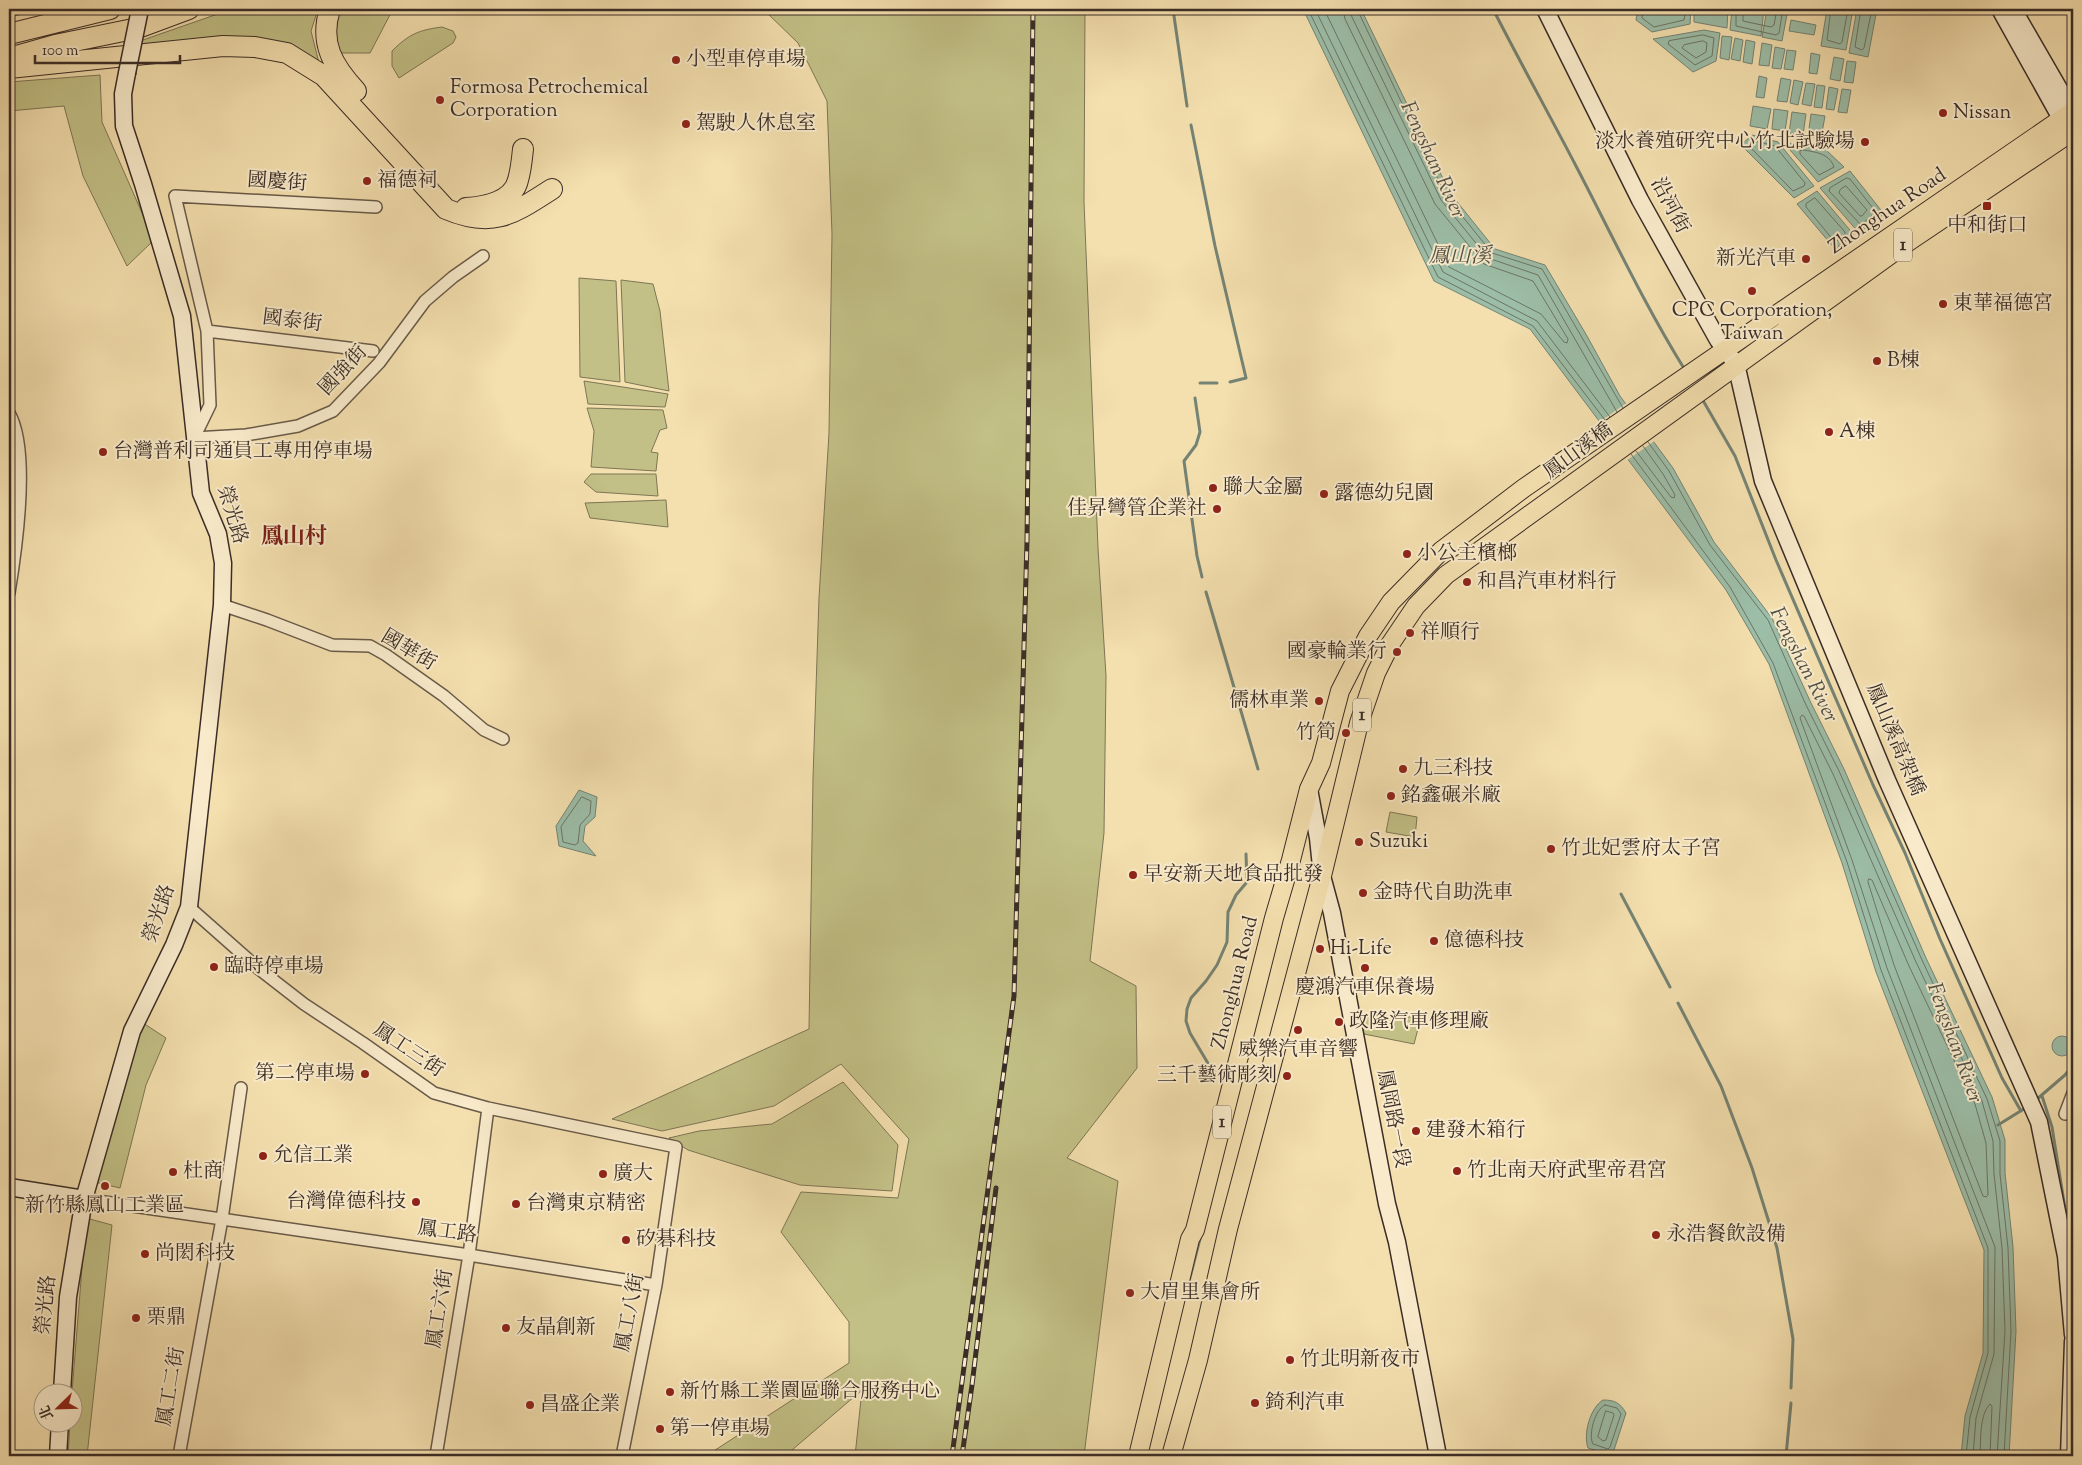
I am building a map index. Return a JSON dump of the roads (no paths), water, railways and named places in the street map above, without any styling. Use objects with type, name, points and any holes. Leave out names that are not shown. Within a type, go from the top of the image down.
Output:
[{"type":"highway","points":[[9,34],[110,9]]},
{"type":"highway","points":[[9,58],[55,45],[138,28],[189,9]]},
{"type":"highway","points":[[330,9],[326,20],[328,49],[339,72],[452,200],[466,208],[488,206],[507,196],[518,183],[523,149]]},
{"type":"highway","points":[[9,68],[223,46],[255,47],[287,53],[324,76],[446,209],[466,218],[492,219],[518,211],[552,189]]},
{"type":"main road","name":"Zhonghua Road","points":[[1726,349],[2071,123]]},
{"type":"main road","name":"Zhonghua Road","points":[[1736,364],[2071,123]]},
{"type":"main road","name":"鳳山溪橋","points":[[1441,551],[1524,488],[1726,349]]},
{"type":"main road","name":"鳳山溪橋","points":[[1322,876],[1359,724],[1376,673],[1391,643],[1416,606],[1446,575],[1736,364]]},
{"type":"main road","name":"Zhonghua Road","points":[[1138,1456],[1190,1239],[1200,1212],[1271,927],[1292,860],[1309,789],[1321,763],[1340,691],[1368,636],[1392,602],[1441,551]]},
{"type":"main road","name":"1","points":[[1171,1456],[1198,1360],[1228,1229],[1322,876]]},
{"type":"street","name":"榮光路","points":[[63,1382],[68,1298],[84,1199],[132,1031],[174,945],[189,907],[222,605],[223,563],[218,534],[201,493],[182,316],[124,126],[123,94],[140,9]]},
{"type":"street","name":"沿河街","points":[[1545,9],[1640,200],[1718,340],[1736,364]]},
{"type":"street","points":[[2000,9],[2071,123]]},
{"type":"street","points":[[2013,9],[2071,123]]},
{"type":"street","name":"國慶街","points":[[207,331],[175,196],[376,207]]},
{"type":"street","name":"國強街","points":[[194,438],[246,435],[298,426],[333,411],[379,363],[425,301],[453,277],[483,256]]},
{"type":"street","points":[[194,438],[210,406],[207,331]]},
{"type":"street","name":"國泰街","points":[[207,331],[372,351]]},
{"type":"street","name":"鳳山溪高架橋","points":[[1736,364],[1763,482],[1886,780],[2039,1122],[2070,1258],[2073,1335]]},
{"type":"street","points":[[9,413],[20,448],[21,471],[13,568],[9,593]]},
{"type":"street","name":"國華街","points":[[222,605],[332,645],[370,646],[386,655],[444,696],[484,730],[503,739]]},
{"type":"street","name":"鳳岡路一段","points":[[1309,789],[1318,838],[1322,876],[1332,913],[1386,1204],[1397,1242],[1438,1456]]},
{"type":"street","name":"鳳工三街","points":[[189,907],[259,969],[304,1004],[434,1093],[488,1108],[676,1147]]},
{"type":"street","name":"鳳工二街","points":[[179,1456],[222,1219],[241,1088]]},
{"type":"street","points":[[2065,1114],[2073,1093]]},
{"type":"street","name":"鳳工六街","points":[[436,1456],[469,1255],[488,1108]]},
{"type":"street","name":"鳳工八街","points":[[622,1456],[656,1285],[676,1147]]},
{"type":"street","points":[[9,1187],[84,1199]]},
{"type":"street","name":"鳳工路","points":[[84,1199],[469,1255],[656,1285]]},
{"type":"street","points":[[2069,1456],[2073,1342]]},
{"type":"street","points":[[58,1456],[59,1432]]},
{"type":"water","name":"鳳山溪","points":[[1303,9],[1361,9],[1450,193],[1495,249],[1545,265],[1620,396],[1673,468],[1714,542],[1772,618],[1844,769],[1926,958],[1992,1097],[2005,1140],[2005,1173],[2013,1247],[2016,1331],[2009,1456],[1961,1456],[1965,1416],[1983,1353],[1984,1250],[1876,972],[1842,863],[1769,664],[1726,590],[1530,329],[1434,281]]},
{"type":"water","points":[[1638,9],[1691,9],[1690,24],[1652,32],[1636,20]]},
{"type":"water","points":[[1694,9],[1728,9],[1727,28],[1694,22]]},
{"type":"water","points":[[1732,9],[1764,9],[1761,36],[1730,30]]},
{"type":"water","points":[[1767,9],[1788,9],[1782,41],[1762,37]]},
{"type":"water","points":[[1827,9],[1853,9],[1846,50],[1821,46]]},
{"type":"water","points":[[1857,9],[1877,9],[1868,57],[1849,53]]},
{"type":"water","points":[[1791,20],[1816,25],[1814,35],[1789,31]]},
{"type":"water","points":[[1704,30],[1720,33],[1716,61],[1693,72],[1653,39]]},
{"type":"water","points":[[1722,36],[1732,37],[1729,60],[1720,58]]},
{"type":"water","points":[[1735,38],[1743,40],[1740,61],[1731,59]]},
{"type":"water","points":[[1746,40],[1755,42],[1752,64],[1743,62]]},
{"type":"water","points":[[1762,43],[1772,45],[1769,66],[1759,65]]},
{"type":"water","points":[[1775,47],[1785,49],[1781,69],[1772,68]]},
{"type":"water","points":[[1787,50],[1796,51],[1793,70],[1784,69]]},
{"type":"water","points":[[1811,53],[1820,55],[1817,74],[1809,73]]},
{"type":"water","points":[[1834,57],[1844,59],[1840,81],[1830,79]]},
{"type":"water","points":[[1847,61],[1856,62],[1853,83],[1844,82]]},
{"type":"water","points":[[1759,76],[1767,78],[1764,98],[1756,97]]},
{"type":"water","points":[[1781,78],[1791,80],[1787,102],[1777,101]]},
{"type":"water","points":[[1794,80],[1803,82],[1798,105],[1790,103]]},
{"type":"water","points":[[1806,83],[1815,84],[1811,106],[1802,104]]},
{"type":"water","points":[[1817,85],[1825,86],[1822,108],[1814,107]]},
{"type":"water","points":[[1829,87],[1838,89],[1834,110],[1826,109]]},
{"type":"water","points":[[1842,89],[1851,90],[1847,113],[1838,112]]},
{"type":"water","points":[[1753,106],[1771,109],[1767,129],[1750,126]]},
{"type":"water","points":[[1774,109],[1788,111],[1785,131],[1772,129]]},
{"type":"water","points":[[1792,112],[1806,114],[1803,135],[1789,133]]},
{"type":"water","points":[[1811,114],[1825,116],[1821,138],[1808,136]]},
{"type":"water","points":[[1752,135],[1778,142],[1814,186],[1794,198],[1741,145]]},
{"type":"water","points":[[1783,142],[1825,149],[1844,167],[1818,182]]},
{"type":"water","points":[[1850,171],[1884,214],[1859,233],[1820,188]]},
{"type":"water","points":[[1817,191],[1854,235],[1835,249],[1797,204]]},
{"type":"water","points":[[579,790],[597,797],[595,817],[585,826],[583,841],[596,856],[559,846],[556,826]]},
{"type":"water","points":[[2062,1036],[2069,1039],[2072,1046],[2069,1053],[2062,1056],[2055,1053],[2052,1046],[2055,1039]]},
{"type":"water","points":[[1603,1400],[1617,1403],[1626,1413],[1612,1456],[1588,1448],[1586,1436],[1591,1415]]},
{"type":"waterway","points":[[1173,9],[1187,106]]},
{"type":"waterway","points":[[1493,9],[1642,295],[1685,370]]},
{"type":"waterway","points":[[1191,125],[1215,246],[1246,378],[1230,382]]},
{"type":"waterway","points":[[1200,383],[1217,383]]},
{"type":"waterway","name":"Fengshan River","points":[[1701,397],[1735,456],[1776,560],[1873,785],[1905,853],[1940,939],[2002,1078],[2021,1111]]},
{"type":"waterway","points":[[1195,398],[1200,432],[1196,445],[1184,461],[1197,556],[1202,577]]},
{"type":"waterway","points":[[1206,592],[1258,769]]},
{"type":"waterway","points":[[1226,1079],[1209,1065],[1190,1033],[1186,1021],[1187,1009],[1191,998],[1217,965],[1227,942],[1228,912],[1236,895],[1247,882],[1246,854]]},
{"type":"waterway","points":[[1621,894],[1670,987]]},
{"type":"waterway","points":[[1678,1003],[1721,1086],[1752,1168],[1777,1248],[1793,1339],[1791,1388]]},
{"type":"waterway","points":[[2036,1100],[2065,1075],[2073,1065]]},
{"type":"waterway","points":[[2042,1096],[2052,1127],[2066,1215]]},
{"type":"waterway","points":[[1998,1125],[2027,1107]]},
{"type":"waterway","points":[[1185,1297],[1201,1235]]},
{"type":"waterway","points":[[1786,1456],[1791,1403]]},
{"type":"railway","points":[[952,1456],[1014,996],[1027,541],[1033,9]]},
{"type":"railway","points":[[962,1456],[996,1188]]},
{"type":"place","name":"小型車停車場","points":[[676,60]]},
{"type":"place","name":"Formosa Petrochemical Corporation","points":[[440,100]]},
{"type":"place","name":"Nissan","points":[[1943,113]]},
{"type":"place","name":"駕駛人休息室","points":[[686,124]]},
{"type":"place","name":"淡水養殖研究中心竹北試驗場","points":[[1865,142]]},
{"type":"place","name":"福德祠","points":[[367,181]]},
{"type":"place","name":"中和街口","points":[[1987,206]]},
{"type":"place","name":"新光汽車","points":[[1806,259]]},
{"type":"place","name":"CPC Corporation, Taiwan","points":[[1752,291]]},
{"type":"place","name":"東華福德宮","points":[[1943,304]]},
{"type":"place","name":"B棟","points":[[1877,361]]},
{"type":"place","name":"A棟","points":[[1829,432]]},
{"type":"place","name":"台灣普利司通員工專用停車場","points":[[103,452]]},
{"type":"place","name":"聯大金屬","points":[[1213,488]]},
{"type":"place","name":"露德幼兒園","points":[[1324,494]]},
{"type":"place","name":"佳昇彎管企業社","points":[[1217,509]]},
{"type":"place","name":"小公主檳榔","points":[[1407,554]]},
{"type":"place","name":"和昌汽車材料行","points":[[1467,582]]},
{"type":"place","name":"祥順行","points":[[1410,633]]},
{"type":"place","name":"國豪輪業行","points":[[1397,652]]},
{"type":"place","name":"儒林車業","points":[[1319,701]]},
{"type":"place","name":"竹筍","points":[[1346,733]]},
{"type":"place","name":"九三科技","points":[[1403,769]]},
{"type":"place","name":"銘鑫碾米廠","points":[[1391,796]]},
{"type":"place","name":"Suzuki","points":[[1359,842]]},
{"type":"place","name":"竹北妃雲府太子宮","points":[[1551,849]]},
{"type":"place","name":"早安新天地食品批發","points":[[1133,875]]},
{"type":"place","name":"金時代自助洗車","points":[[1363,893]]},
{"type":"place","name":"億德科技","points":[[1434,941]]},
{"type":"place","name":"Hi-Life","points":[[1320,949]]},
{"type":"place","name":"臨時停車場","points":[[214,967]]},
{"type":"place","name":"慶鴻汽車保養場","points":[[1365,968]]},
{"type":"place","name":"政隆汽車修理廠","points":[[1339,1022]]},
{"type":"place","name":"威樂汽車音響","points":[[1298,1030]]},
{"type":"place","name":"第二停車場","points":[[365,1074]]},
{"type":"place","name":"三千藝術彫刻","points":[[1287,1076]]},
{"type":"place","name":"建發木箱行","points":[[1416,1131]]},
{"type":"place","name":"允信工業","points":[[263,1156]]},
{"type":"place","name":"竹北南天府武聖帝君宮","points":[[1457,1171]]},
{"type":"place","name":"杜商","points":[[173,1172]]},
{"type":"place","name":"廣大","points":[[603,1174]]},
{"type":"place","name":"新竹縣鳳山工業區","points":[[105,1186]]},
{"type":"place","name":"台灣偉德科技","points":[[416,1202]]},
{"type":"place","name":"台灣東京精密","points":[[516,1204]]},
{"type":"place","name":"永浩餐飲設備","points":[[1656,1235]]},
{"type":"place","name":"矽碁科技","points":[[626,1240]]},
{"type":"place","name":"尚閎科技","points":[[145,1254]]},
{"type":"place","name":"大眉里集會所","points":[[1130,1293]]},
{"type":"place","name":"栗鼎","points":[[136,1318]]},
{"type":"place","name":"友晶創新","points":[[506,1328]]},
{"type":"place","name":"竹北明新夜市","points":[[1290,1360]]},
{"type":"place","name":"新竹縣工業園區聯合服務中心","points":[[670,1392]]},
{"type":"place","name":"錡利汽車","points":[[1255,1403]]},
{"type":"place","name":"昌盛企業","points":[[530,1405]]},
{"type":"place","name":"第一停車場","points":[[660,1429]]},
{"type":"district","name":"鳳山村","points":[[294,538]]}]
